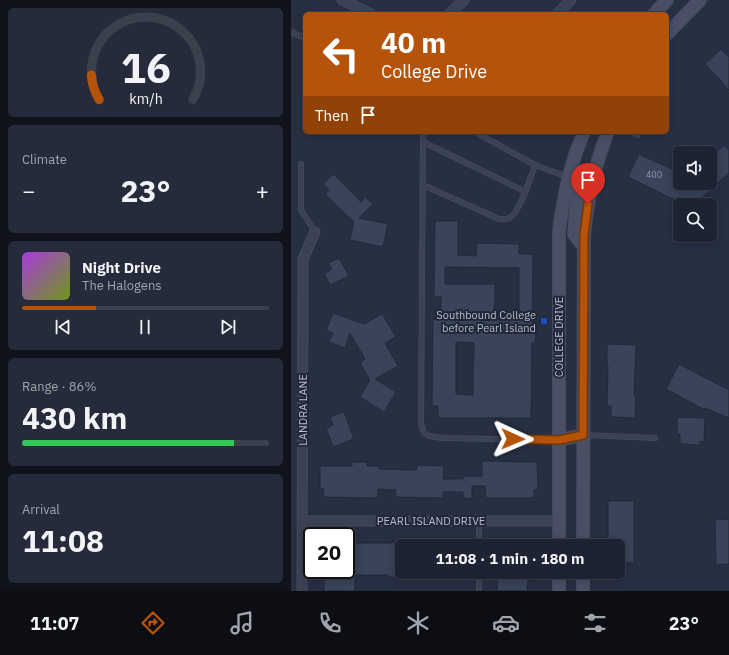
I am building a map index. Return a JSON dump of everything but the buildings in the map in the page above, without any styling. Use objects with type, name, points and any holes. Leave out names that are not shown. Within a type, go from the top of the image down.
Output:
[{"type":"main road","points":[[656,12],[667,0]]},
{"type":"main road","points":[[669,32],[700,0]]},
{"type":"main road","name":"COLLEGE DRIVE","points":[[559,539],[559,232],[568,177],[583,134]]},
{"type":"main road","points":[[583,539],[584,247],[589,195],[595,170],[607,134]]},
{"type":"main road","points":[[568,177],[578,186],[574,234],[584,247]]},
{"type":"main road","points":[[559,440],[583,435]]},
{"type":"main road","points":[[559,579],[559,591]]},
{"type":"main road","points":[[583,579],[583,591]]},
{"type":"street","points":[[342,0],[367,12]]},
{"type":"street","points":[[451,12],[464,0]]},
{"type":"street","points":[[559,12],[571,0]]},
{"type":"street","name":"LANDRA LANE","points":[[302,591],[303,259],[315,232]]},
{"type":"street","name":"PEARL ISLAND DRIVE","points":[[303,521],[559,521]]},
{"type":"lane","points":[[291,32],[303,37]]},
{"type":"lane","points":[[423,134],[421,424],[424,433],[429,436],[442,438],[559,440]]},
{"type":"lane","points":[[479,134],[535,165],[568,177]]},
{"type":"lane","points":[[423,142],[524,191]]},
{"type":"lane","points":[[301,164],[301,210],[315,232]]},
{"type":"lane","points":[[423,186],[499,219],[506,220],[512,217],[517,210],[535,165]]},
{"type":"lane","points":[[583,435],[655,438]]},
{"type":"lane","points":[[479,521],[479,539]]},
{"type":"lane","points":[[479,579],[479,591]]},
{"type":"place","name":"Southbound College before Pearl Island","points":[[544,321]]},
{"type":"route","points":[[513,439],[559,440],[583,435],[583,275],[584,235],[588,204]]}]
